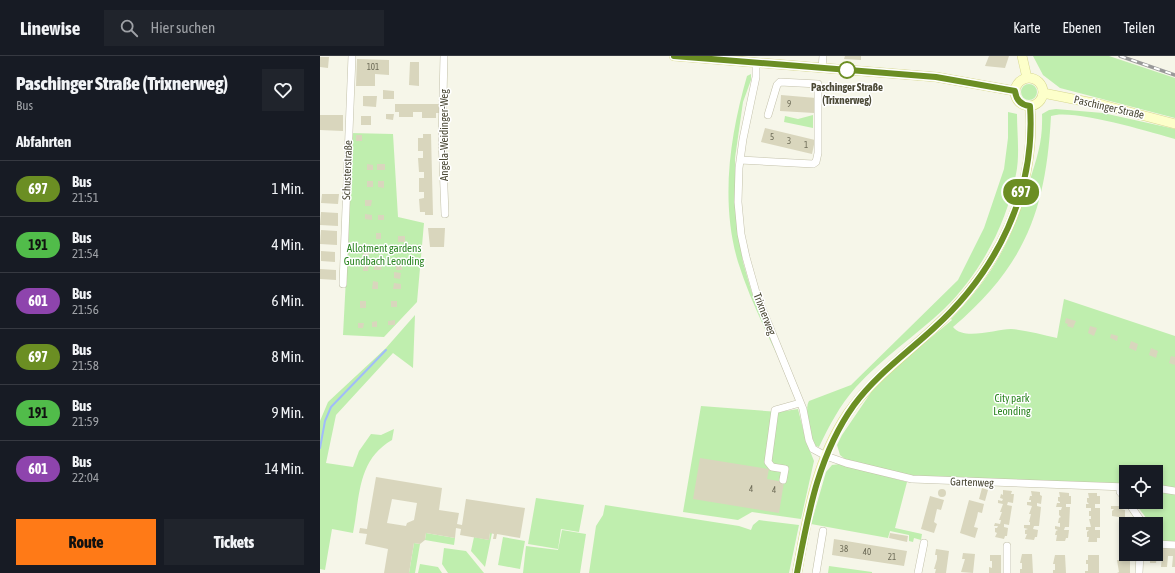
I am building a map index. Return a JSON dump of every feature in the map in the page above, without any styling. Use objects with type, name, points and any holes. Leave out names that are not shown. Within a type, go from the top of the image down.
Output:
[{"type":"street","name":"Schusterstraße","points":[[343,284],[352,56]]},
{"type":"street","name":"Angela-Weidinger-Weg","points":[[444,56],[442,138],[445,214]]},
{"type":"street","points":[[674,56],[936,77],[1015,91]]},
{"type":"street","points":[[822,68],[823,56]]},
{"type":"street","points":[[1022,56],[1027,78]]},
{"type":"street","name":"Trixnerweg","points":[[756,63],[756,77],[740,160],[738,202],[746,258],[757,296],[800,403],[811,443],[818,452],[826,456]]},
{"type":"street","points":[[1027,78],[1040,84],[1043,93],[1039,102],[1030,106],[1020,103],[1017,99],[1015,91],[1018,83],[1027,78]]},
{"type":"street","points":[[740,160],[813,164],[816,162],[818,153],[818,84],[780,82],[777,85],[768,115]]},
{"type":"street","name":"Paschinger Straße","points":[[1043,93],[1102,104],[1175,124]]},
{"type":"street","points":[[797,573],[812,501],[826,456],[840,426],[860,397],[887,369],[954,310],[978,281],[992,259],[1013,218],[1024,178],[1029,152],[1030,106]]},
{"type":"street","points":[[783,480],[785,469],[772,467],[768,462],[775,410],[800,403]]},
{"type":"street","name":"Gartenweg","points":[[826,456],[882,473],[912,479],[1119,487]]},
{"type":"street","points":[[1163,489],[1175,491]]},
{"type":"street","points":[[816,573],[823,531]]},
{"type":"street","points":[[918,573],[924,543]]},
{"type":"street","points":[[1163,544],[1175,545]]},
{"type":"street","points":[[1007,546],[1007,573]]},
{"type":"street","points":[[1139,573],[1140,561]]},
{"type":"green space","points":[[1033,56],[1109,56],[1175,78],[1175,118],[1060,88],[1043,75]]},
{"type":"green space","points":[[751,74],[751,80],[743,102],[735,158],[736,217],[743,262],[751,290],[777,355],[746,286],[738,262],[729,216],[728,192],[732,145],[741,98],[747,76]]},
{"type":"green space","points":[[1026,84],[1032,84],[1037,89],[1035,98],[1032,100],[1026,100],[1021,95],[1021,89]]},
{"type":"green space","name":"City park Leonding","points":[[1056,109],[1103,113],[1175,129],[1175,139],[1093,118],[1061,114],[1051,116],[1044,179],[1037,207],[1028,233],[1015,258],[998,281],[978,304],[953,327],[958,331],[972,334],[1011,329],[1029,331],[1057,338],[1064,299],[1175,336],[1175,488],[1163,486],[1163,465],[1119,465],[1119,484],[907,476],[845,459],[840,455],[837,445],[842,435],[874,388],[910,355],[952,320],[951,319],[979,288],[990,272],[1008,240],[1016,222],[1039,149],[1042,114],[1049,110]]},
{"type":"green space","points":[[1008,112],[1017,114],[1017,167],[1012,193],[1006,211],[990,247],[969,280],[944,309],[877,366],[856,387],[835,416],[819,447],[816,446],[808,424],[807,410],[809,401],[851,385],[958,280],[984,228],[1004,169],[1008,138]]},
{"type":"green space","points":[[813,115],[813,128],[784,122],[785,116],[798,119]]},
{"type":"green space","name":"Allotment gardens Gundbach Leonding","points":[[350,133],[393,134],[398,217],[424,223],[417,302],[384,337],[343,335],[349,221]]},
{"type":"green space","points":[[415,315],[413,368],[393,353],[336,415],[326,463],[353,467],[359,451],[371,434],[381,435],[394,429],[392,440],[381,448],[372,458],[366,469],[359,493],[353,533],[332,529],[325,570],[320,569],[320,421],[328,402],[386,348]]},
{"type":"green space","points":[[701,406],[779,412],[798,409],[806,441],[814,461],[801,519],[752,512],[738,520],[683,512]]},
{"type":"green space","points":[[840,464],[907,482],[895,528],[922,534],[921,540],[914,538],[913,542],[909,541],[909,535],[890,531],[888,538],[811,524],[826,472],[832,465]]},
{"type":"green space","points":[[1163,491],[1175,492],[1175,544],[1163,543],[1163,517],[1145,517],[1139,509],[1163,509]]},
{"type":"green space","points":[[536,498],[584,505],[579,532],[561,529],[558,549],[528,544]]},
{"type":"green space","points":[[605,505],[739,526],[751,530],[753,525],[759,520],[799,525],[789,573],[589,573],[596,526],[603,515]]},
{"type":"green space","points":[[562,530],[586,534],[580,573],[523,573],[526,546],[558,550]]},
{"type":"green space","points":[[426,533],[455,538],[454,545],[425,540]]},
{"type":"green space","points":[[490,533],[492,533],[485,567],[471,551],[474,537],[489,540]]},
{"type":"green space","points":[[503,537],[525,541],[520,569],[498,565]]},
{"type":"green space","points":[[414,543],[420,544],[415,573],[409,573]]},
{"type":"green space","points":[[444,548],[466,551],[484,573],[448,573],[442,564]]},
{"type":"green space","points":[[420,564],[438,567],[442,573],[418,573]]},
{"type":"green space","points":[[829,566],[872,572],[872,573],[828,573]]},
{"type":"building","points":[[845,56],[861,56],[861,60],[844,59]]},
{"type":"building","points":[[989,56],[1009,56],[1005,68],[985,66]]},
{"type":"building","points":[[320,57],[329,57],[328,68],[320,67]]},
{"type":"building","points":[[357,59],[389,60],[389,75],[375,74],[375,86],[356,86]]},
{"type":"building","points":[[410,62],[419,62],[419,86],[409,85]]},
{"type":"building","points":[[383,90],[394,91],[394,99],[383,99]]},
{"type":"building","points":[[781,95],[816,98],[814,113],[780,111]]},
{"type":"building","points":[[363,96],[377,96],[376,107],[363,106]]},
{"type":"building","points":[[395,104],[440,104],[440,113],[436,113],[436,118],[422,118],[422,112],[413,112],[413,117],[399,117],[399,112],[395,112]]},
{"type":"building","points":[[386,114],[394,114],[393,120],[386,119]]},
{"type":"building","points":[[320,115],[343,115],[343,131],[320,130]]},
{"type":"building","points":[[361,116],[371,116],[371,125],[361,125]]},
{"type":"building","points":[[765,128],[815,140],[812,154],[761,142]]},
{"type":"building","points":[[423,134],[431,134],[433,215],[425,215],[425,212],[420,212],[419,199],[424,198],[424,192],[419,192],[419,178],[424,178],[424,172],[419,172],[418,158],[423,158],[423,151],[418,151],[418,138],[423,138]]},
{"type":"building","points":[[356,135],[362,135],[362,141],[356,141]]},
{"type":"building","points":[[367,164],[373,165],[373,170],[367,170]]},
{"type":"building","points":[[377,164],[385,164],[385,170],[377,170]]},
{"type":"building","points":[[367,181],[373,181],[373,187],[367,187]]},
{"type":"building","points":[[378,181],[384,181],[384,188],[378,187]]},
{"type":"building","points":[[322,194],[339,194],[338,204],[321,203]]},
{"type":"building","points":[[365,200],[372,200],[371,206],[365,206]]},
{"type":"building","points":[[321,212],[338,213],[338,226],[320,225]]},
{"type":"building","points":[[365,214],[372,215],[372,220],[365,219]]},
{"type":"building","points":[[378,215],[384,215],[384,220],[378,220]]},
{"type":"building","points":[[428,228],[445,228],[444,247],[430,247]]},
{"type":"building","points":[[321,230],[337,231],[337,245],[320,244]]},
{"type":"building","points":[[376,233],[381,233],[381,239],[376,239]]},
{"type":"building","points":[[398,236],[405,236],[405,242],[398,242]]},
{"type":"building","points":[[364,245],[370,246],[369,255],[363,255]]},
{"type":"building","points":[[321,251],[335,252],[335,262],[321,261]]},
{"type":"building","points":[[396,260],[402,261],[402,270],[396,270]]},
{"type":"building","points":[[364,264],[369,265],[368,271],[363,271]]},
{"type":"building","points":[[374,264],[382,264],[381,270],[374,270]]},
{"type":"building","points":[[320,269],[336,270],[336,280],[320,279]]},
{"type":"building","points":[[394,272],[401,273],[400,279],[394,278]]},
{"type":"building","points":[[373,281],[378,282],[378,289],[372,289]]},
{"type":"building","points":[[394,283],[401,284],[401,289],[393,289]]},
{"type":"building","points":[[360,301],[366,301],[366,308],[360,308]]},
{"type":"building","points":[[391,301],[397,301],[397,307],[391,307]]},
{"type":"building","points":[[1066,318],[1076,321],[1073,328],[1067,326],[1068,324],[1065,323]]},
{"type":"building","points":[[395,320],[395,325],[388,325],[388,321]]},
{"type":"building","points":[[377,321],[377,327],[372,327],[372,322]]},
{"type":"building","points":[[358,323],[364,323],[363,328],[358,328]]},
{"type":"building","points":[[1090,326],[1097,328],[1094,336],[1088,333]]},
{"type":"building","points":[[1111,334],[1118,336],[1117,341],[1110,338]]},
{"type":"building","points":[[1131,341],[1138,344],[1136,351],[1129,348]]},
{"type":"building","points":[[1151,348],[1158,351],[1156,358],[1149,355]]},
{"type":"building","points":[[1171,356],[1175,357],[1175,365],[1169,363]]},
{"type":"building","points":[[700,458],[769,469],[767,479],[784,482],[779,513],[693,499]]},
{"type":"building","points":[[376,477],[442,488],[439,510],[459,513],[457,524],[462,525],[466,499],[525,508],[520,538],[497,534],[496,539],[493,539],[494,534],[490,533],[489,540],[460,535],[461,529],[456,528],[455,538],[426,533],[425,540],[420,544],[414,543],[409,573],[384,573],[388,549],[365,544],[367,534],[359,533],[360,528],[367,529]],"holes":[[[392,499],[417,503],[414,520],[407,523],[406,526],[387,523]]]},
{"type":"building","points":[[982,488],[988,490],[985,501],[979,499]]},
{"type":"building","points":[[940,489],[944,489],[946,493],[944,497],[940,497],[938,495],[938,491]]},
{"type":"building","points":[[1003,490],[1012,491],[1011,494],[1014,494],[1013,503],[1008,502],[1007,505],[1012,506],[1009,525],[1004,524],[1004,527],[1008,528],[1007,536],[1005,536],[1004,539],[995,537],[997,533],[995,532],[995,528],[998,526],[994,526],[995,523],[1000,524],[1001,520],[999,520],[1003,504],[998,503],[998,500],[1002,501],[1003,499],[1000,498],[1001,494],[1003,495]]},
{"type":"building","points":[[1031,491],[1040,492],[1040,495],[1042,496],[1041,504],[1037,503],[1037,506],[1041,507],[1039,526],[1034,526],[1033,529],[1038,530],[1037,537],[1035,537],[1034,540],[1025,539],[1027,534],[1025,534],[1025,530],[1028,529],[1024,528],[1024,525],[1030,525],[1029,522],[1031,514],[1029,514],[1032,506],[1027,505],[1027,502],[1031,502],[1031,500],[1029,500],[1030,496],[1032,496]]},
{"type":"building","points":[[1059,492],[1069,493],[1069,496],[1071,496],[1071,504],[1066,504],[1066,507],[1070,507],[1069,527],[1065,527],[1064,530],[1069,530],[1068,538],[1066,538],[1065,541],[1056,541],[1057,535],[1055,535],[1056,531],[1058,530],[1055,529],[1055,526],[1060,527],[1060,523],[1058,523],[1059,518],[1061,517],[1059,515],[1059,510],[1061,510],[1062,507],[1056,507],[1057,503],[1060,503],[1058,501],[1058,497],[1060,497]]},
{"type":"building","points":[[1088,493],[1097,493],[1097,496],[1100,496],[1100,504],[1095,504],[1095,508],[1100,508],[1100,527],[1095,527],[1095,530],[1100,530],[1100,538],[1097,538],[1097,542],[1088,542],[1089,537],[1087,537],[1087,532],[1089,530],[1086,530],[1086,527],[1091,527],[1089,519],[1091,519],[1091,516],[1089,516],[1089,511],[1091,511],[1091,508],[1086,508],[1086,504],[1089,504],[1087,502],[1087,498],[1089,498]]},
{"type":"building","points":[[930,496],[944,500],[941,510],[937,509],[934,522],[937,524],[934,533],[921,529]]},
{"type":"building","points":[[969,500],[984,504],[982,513],[978,512],[974,527],[978,528],[975,538],[960,533]]},
{"type":"building","points":[[1111,506],[1119,506],[1119,509],[1125,510],[1125,517],[1112,516],[1112,511],[1114,509],[1111,509]]},
{"type":"building","points":[[890,533],[908,536],[907,542],[889,538]]},
{"type":"building","points":[[834,539],[907,551],[904,566],[832,555]]},
{"type":"building","points":[[1163,548],[1175,549],[1175,567],[1172,567],[1173,556],[1168,556],[1167,567],[1161,567],[1162,561],[1163,561]]},
{"type":"building","points":[[936,549],[949,551],[946,573],[935,573],[936,569],[934,569],[937,559],[937,555],[935,555]]},
{"type":"building","points":[[963,553],[975,554],[973,573],[961,572],[965,559],[962,559]]},
{"type":"building","points":[[1022,554],[1032,554],[1033,573],[1020,573],[1020,569],[1022,569],[1022,563],[1020,563]]},
{"type":"building","points":[[990,555],[1001,555],[1001,573],[989,573],[989,567],[992,568]]},
{"type":"building","points":[[1055,555],[1065,555],[1066,573],[1053,573],[1053,570],[1055,570],[1055,564],[1053,564]]},
{"type":"building","points":[[1088,555],[1099,555],[1099,573],[1085,573],[1085,571],[1088,571],[1088,564],[1086,564],[1086,560],[1088,560]]},
{"type":"building","points":[[1117,560],[1130,561],[1130,573],[1117,573],[1119,572]]},
{"type":"building","points":[[1150,561],[1156,561],[1156,563],[1150,563]]},
{"type":"waterway","points":[[320,448],[325,421],[331,407],[386,350]]},
{"type":"railway","points":[[1120,56],[1175,75]]},
{"type":"bus line","name":"697","points":[[674,56],[936,77],[980,83],[1015,91],[1017,99],[1020,103],[1030,106],[1029,152],[1024,178],[1013,218],[1004,239],[986,270],[962,302],[872,384],[860,397],[840,426],[833,440],[815,488],[797,573]]},
{"type":"place","name":"Paschinger Straße (Trixnerweg)","points":[[847,70]]}]
